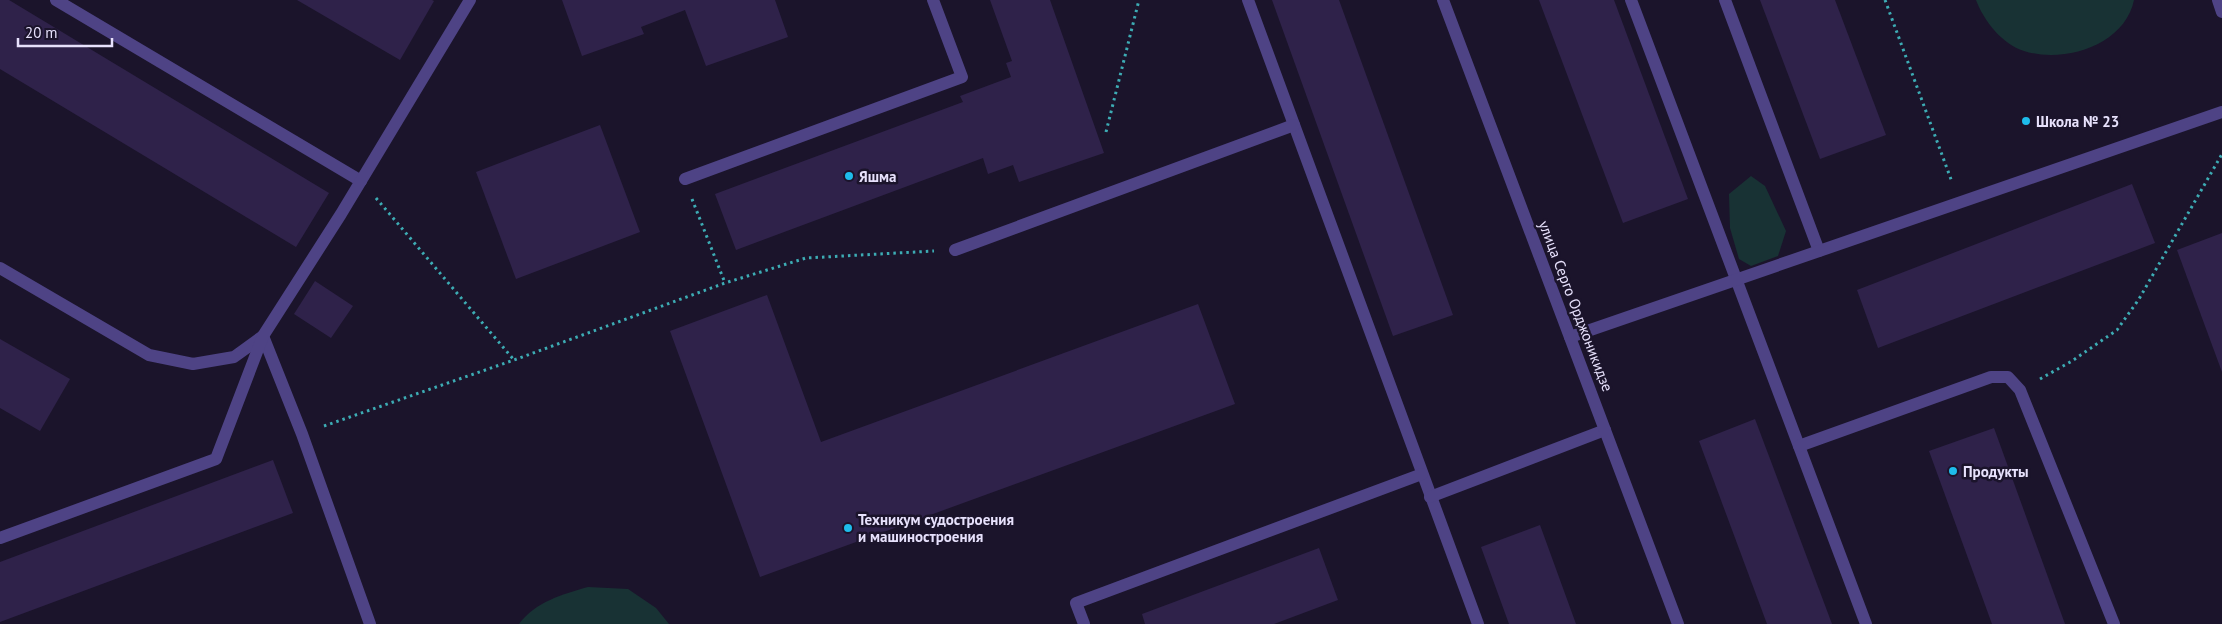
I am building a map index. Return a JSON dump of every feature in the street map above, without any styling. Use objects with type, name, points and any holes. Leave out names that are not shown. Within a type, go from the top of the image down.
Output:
[{"type":"street","points":[[56,0],[361,181]]},
{"type":"street","points":[[685,179],[962,77],[933,0]]},
{"type":"street","points":[[1248,0],[1478,624]]},
{"type":"street","name":"улица Серго Орджоникидзе","points":[[1443,0],[1678,624]]},
{"type":"street","points":[[1632,0],[1735,280],[1866,624]]},
{"type":"street","points":[[1725,0],[1819,251]]},
{"type":"street","points":[[2218,0],[2222,12]]},
{"type":"street","points":[[0,538],[216,459],[263,336],[361,181],[468,1]]},
{"type":"street","points":[[1570,337],[2222,112]]},
{"type":"street","points":[[955,250],[1294,125]]},
{"type":"street","points":[[0,268],[149,355],[193,364],[234,357],[263,336]]},
{"type":"street","points":[[263,336],[302,434],[370,624]]},
{"type":"street","points":[[1799,446],[1991,377],[2008,377],[2020,390],[2114,624]]},
{"type":"street","points":[[1430,496],[1605,430]]},
{"type":"street","points":[[1084,624],[1076,603],[1422,474]]},
{"type":"path","points":[[1106,132],[1139,0]]},
{"type":"path","points":[[1884,0],[1959,202]]},
{"type":"path","points":[[2020,390],[2072,361],[2117,330],[2138,298],[2222,154]]},
{"type":"path","points":[[685,179],[725,283]]},
{"type":"path","points":[[361,181],[514,360]]},
{"type":"path","points":[[302,434],[514,360],[725,283],[806,258],[955,250]]},
{"type":"green space","points":[[1976,0],[2134,0],[2128,16],[2119,29],[2106,39],[2091,47],[2057,55],[2024,51],[2008,43],[1989,24]]},
{"type":"green space","points":[[1751,176],[1765,186],[1786,231],[1778,256],[1751,266],[1739,259],[1730,228],[1729,194]]},
{"type":"green space","points":[[588,587],[628,589],[656,608],[669,624],[519,624],[541,604]]},
{"type":"building","points":[[0,0],[9,0],[329,193],[296,247],[0,69]]},
{"type":"building","points":[[297,0],[432,0],[434,1],[400,60]]},
{"type":"building","points":[[562,0],[775,0],[788,37],[706,66],[685,10],[641,27],[644,34],[582,56]]},
{"type":"building","points":[[990,0],[1050,0],[1104,153],[1019,182],[1013,165],[988,174],[983,158],[736,250],[715,194],[963,102],[960,96],[1011,77],[1006,63],[1012,61]]},
{"type":"building","points":[[1272,0],[1339,0],[1453,315],[1393,336]]},
{"type":"building","points":[[1539,0],[1614,0],[1688,199],[1623,223]]},
{"type":"building","points":[[1760,0],[1835,0],[1886,135],[1820,159]]},
{"type":"building","points":[[600,125],[640,232],[516,279],[476,172]]},
{"type":"building","points":[[2132,184],[2155,243],[1878,348],[1857,290]]},
{"type":"building","points":[[2222,233],[2222,372],[2177,250]]},
{"type":"building","points":[[315,281],[353,306],[331,338],[294,314]]},
{"type":"building","points":[[767,295],[821,442],[1198,304],[1235,404],[760,577],[670,331]]},
{"type":"building","points":[[0,339],[70,379],[40,431],[0,408]]},
{"type":"building","points":[[1755,419],[1832,624],[1767,624],[1699,441]]},
{"type":"building","points":[[1994,428],[2065,624],[1992,624],[1929,451]]},
{"type":"building","points":[[273,460],[293,513],[0,622],[0,562]]},
{"type":"building","points":[[1540,525],[1576,624],[1509,624],[1481,547]]},
{"type":"building","points":[[1319,548],[1338,600],[1274,624],[1145,624],[1142,614]]},
{"type":"place","name":"Школа № 23","points":[[2026,121]]},
{"type":"place","name":"Яшма","points":[[849,176]]},
{"type":"place","name":"Продукты","points":[[1953,471]]},
{"type":"place","name":"Техникум судостроения и машиностроения","points":[[848,528]]}]
